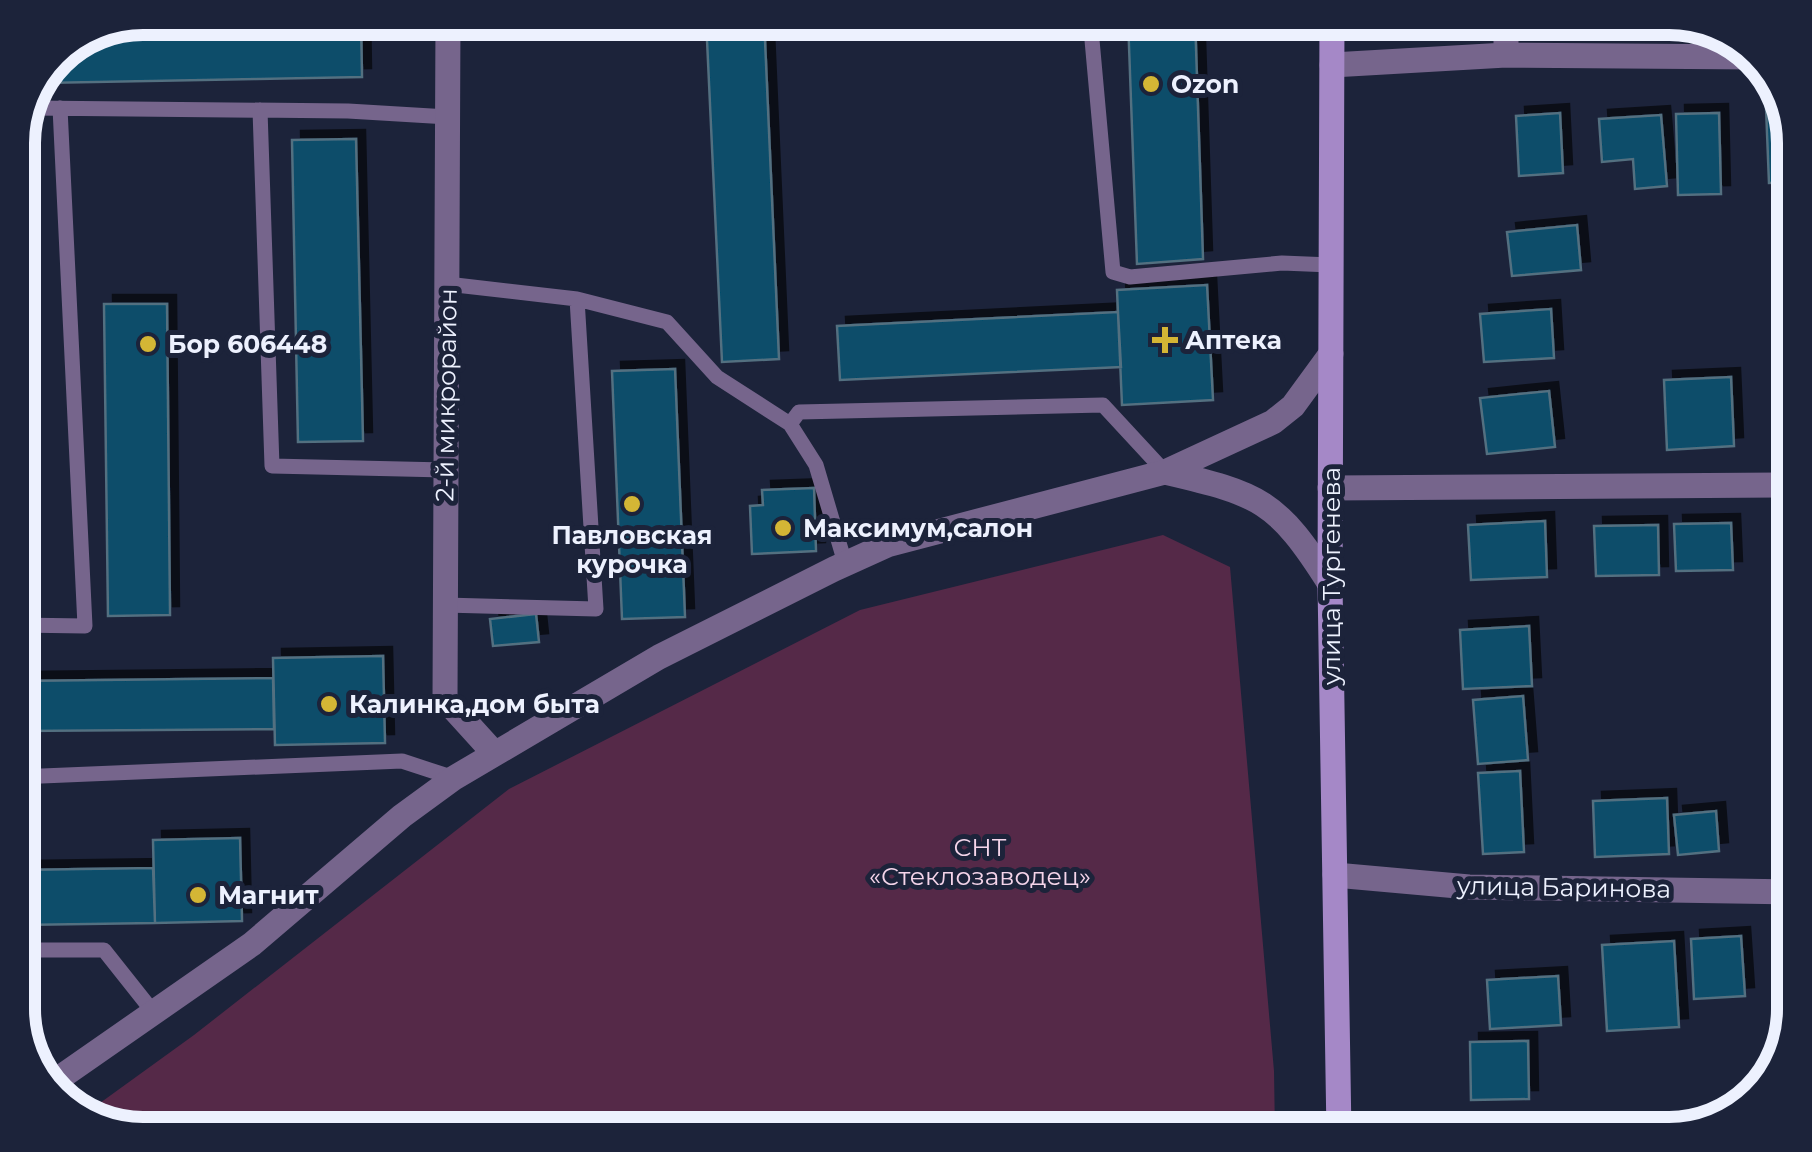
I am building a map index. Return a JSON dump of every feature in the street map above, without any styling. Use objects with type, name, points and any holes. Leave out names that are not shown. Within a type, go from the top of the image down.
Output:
[{"type":"street","name":"2-й микрорайон","points":[[448,35],[444,699],[494,753]]},
{"type":"street","name":"улица Тургенева","points":[[1332,35],[1330,584],[1339,1117]]},
{"type":"street","points":[[1506,35],[1506,55]]},
{"type":"street","points":[[1332,65],[1506,55],[1733,56]]},
{"type":"street","points":[[60,1078],[252,944],[402,816],[454,778],[658,657],[845,563],[887,546],[1165,472],[1273,422],[1293,406],[1331,354]]},
{"type":"street","points":[[1165,472],[1234,488],[1268,506],[1298,534],[1330,584]]},
{"type":"street","points":[[1330,488],[1777,485]]},
{"type":"street","name":"улица Баринова","points":[[1334,874],[1469,887],[1777,892]]},
{"type":"lane","points":[[1091,35],[1113,272],[1130,277],[1282,263],[1331,265]]},
{"type":"lane","points":[[41,108],[448,116]]},
{"type":"lane","points":[[35,625],[86,626],[60,108]]},
{"type":"lane","points":[[260,110],[272,466],[445,470]]},
{"type":"lane","points":[[447,284],[577,299],[667,322],[718,377],[790,424],[816,465],[845,563]]},
{"type":"lane","points":[[444,605],[596,609],[577,299]]},
{"type":"lane","points":[[790,424],[799,412],[1103,406],[1165,472]]},
{"type":"lane","points":[[35,776],[402,762],[454,778]]},
{"type":"lane","points":[[35,950],[104,950],[154,1014]]},
{"type":"green space","name":"СНТ «Стеклозаводец»","points":[[1163,535],[1230,567],[1274,1071],[1275,1117],[143,1117],[96,1106],[194,1035],[509,789],[860,610]]},
{"type":"building","points":[[143,35],[361,35],[362,77],[53,83],[89,49]]},
{"type":"building","points":[[707,35],[765,35],[779,359],[722,362]]},
{"type":"building","points":[[1129,35],[1196,35],[1203,259],[1137,264]]},
{"type":"building","points":[[1766,107],[1770,107],[1776,129],[1777,183],[1769,183]]},
{"type":"building","points":[[1560,113],[1563,173],[1519,176],[1516,116]]},
{"type":"building","points":[[1719,113],[1721,194],[1678,195],[1676,114]]},
{"type":"building","points":[[1661,115],[1667,186],[1635,189],[1633,159],[1602,162],[1599,119]]},
{"type":"building","points":[[356,139],[363,441],[298,442],[292,140]]},
{"type":"building","points":[[1774,209],[1777,209],[1777,268]]},
{"type":"building","points":[[1577,225],[1581,270],[1512,276],[1507,232]]},
{"type":"building","name":"Аптека","points":[[1207,285],[1213,400],[1122,405],[1117,290]]},
{"type":"building","points":[[104,304],[167,304],[170,615],[108,616]]},
{"type":"building","points":[[1551,309],[1554,358],[1484,362],[1480,314]]},
{"type":"building","points":[[1118,312],[1121,367],[840,380],[837,326]]},
{"type":"building","points":[[675,369],[685,617],[622,619],[612,371]]},
{"type":"building","points":[[1731,377],[1734,446],[1667,450],[1664,380]]},
{"type":"building","points":[[1549,391],[1555,447],[1487,454],[1480,398]]},
{"type":"building","points":[[1773,394],[1777,394],[1777,443],[1776,443]]},
{"type":"building","name":"Максимум,салон","points":[[814,488],[816,551],[752,554],[750,506],[763,505],[762,490]]},
{"type":"building","points":[[1545,521],[1547,577],[1471,580],[1468,525]]},
{"type":"building","points":[[1731,523],[1733,570],[1676,571],[1674,524]]},
{"type":"building","points":[[1658,525],[1659,575],[1596,576],[1594,526]]},
{"type":"building","points":[[536,614],[539,642],[493,646],[490,619]]},
{"type":"building","points":[[1529,626],[1532,686],[1463,689],[1460,630]]},
{"type":"building","name":"Калинка,дом быта","points":[[383,656],[385,743],[275,745],[273,658]]},
{"type":"building","points":[[273,678],[274,729],[35,731],[35,681]]},
{"type":"building","points":[[1523,696],[1528,760],[1478,764],[1473,700]]},
{"type":"building","points":[[1520,771],[1524,852],[1483,854],[1478,773]]},
{"type":"building","points":[[1667,798],[1669,854],[1595,857],[1593,801]]},
{"type":"building","points":[[1716,811],[1719,851],[1678,855],[1674,815]]},
{"type":"building","name":"Магнит","points":[[240,838],[242,921],[155,923],[153,840]]},
{"type":"building","points":[[153,868],[155,923],[35,925],[35,870]]},
{"type":"building","points":[[1741,936],[1745,996],[1694,999],[1691,939]]},
{"type":"building","points":[[1674,941],[1679,1027],[1607,1031],[1602,945]]},
{"type":"building","points":[[1558,976],[1561,1025],[1490,1029],[1487,980]]},
{"type":"building","points":[[1528,1041],[1529,1099],[1471,1100],[1470,1042]]},
{"type":"place","name":"Ozon","points":[[1151,84]]},
{"type":"place","name":"Аптека","points":[[1165,340]]},
{"type":"place","name":"Бор 606448","points":[[148,344]]},
{"type":"place","name":"Павловская курочка","points":[[632,504]]},
{"type":"place","name":"Максимум,салон","points":[[783,528]]},
{"type":"place","name":"Калинка,дом быта","points":[[329,704]]},
{"type":"place","name":"Магнит","points":[[198,895]]}]
